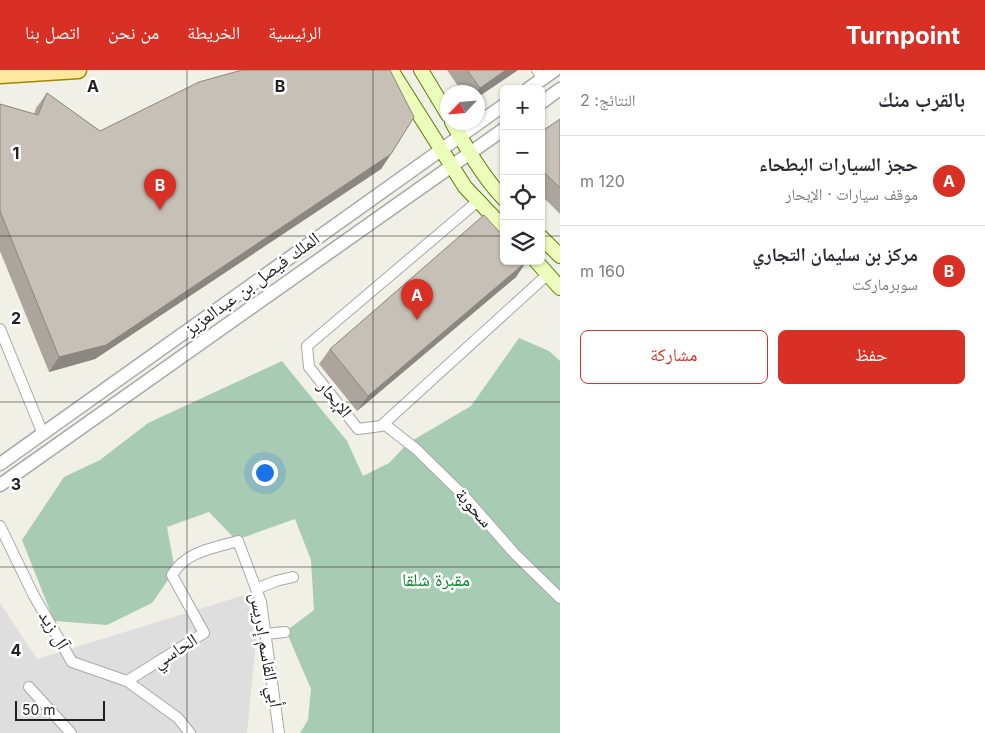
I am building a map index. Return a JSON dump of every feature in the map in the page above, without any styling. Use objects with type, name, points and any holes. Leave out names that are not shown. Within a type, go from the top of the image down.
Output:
[{"type":"main road","points":[[0,75],[78,70]]},
{"type":"main road","points":[[391,70],[465,187],[500,224]]},
{"type":"main road","points":[[421,70],[440,102]]},
{"type":"main road","points":[[456,130],[470,154],[500,194]]},
{"type":"main road","points":[[545,241],[560,256]]},
{"type":"main road","points":[[540,265],[560,288]]},
{"type":"street","points":[[531,85],[540,74],[555,70]]},
{"type":"street","points":[[545,99],[560,89]]},
{"type":"street","name":"الملك فيصل بن عبدالعزيز","points":[[1,461],[43,434],[459,135],[500,108]]},
{"type":"street","name":"الملك فيصل بن عبدالعزيز","points":[[0,485],[500,133]]},
{"type":"street","name":"الإبحار","points":[[384,424],[358,429],[309,367],[307,346],[478,201]]},
{"type":"street","points":[[384,424],[548,274]]},
{"type":"street","points":[[0,329],[43,434]]},
{"type":"street","name":"سحوبة","points":[[384,424],[416,449],[465,497],[515,554],[560,598]]},
{"type":"street","name":"آل زيد","points":[[0,526],[32,594],[72,662],[128,681],[178,718],[190,733]]},
{"type":"street","name":"الحاسي","points":[[128,681],[204,633],[172,575],[178,566],[190,555],[238,541]]},
{"type":"street","name":"أبي القاسم إدريس","points":[[238,541],[261,602],[279,733]]},
{"type":"street","points":[[256,589],[293,577]]},
{"type":"street","points":[[265,634],[285,632]]},
{"type":"street","points":[[29,687],[71,733]]},
{"type":"shaded area","points":[[261,590],[247,733],[0,733],[0,603],[37,659]]},
{"type":"green space","name":"مقبرة شلقا","points":[[519,338],[549,351],[560,361],[560,733],[300,733],[308,720],[311,689],[286,631],[314,610],[311,560],[295,519],[236,540],[209,512],[167,527],[175,570],[152,603],[107,625],[54,621],[22,540],[64,477],[100,460],[148,423],[282,361],[347,441],[363,476],[389,463],[408,443],[471,406]]},
{"type":"building","points":[[242,70],[390,70],[414,117],[391,154],[106,345],[59,357],[0,211],[0,104],[38,115],[47,93],[100,131],[199,82]]},
{"type":"building","points":[[467,70],[506,70],[484,85],[478,85]]},
{"type":"building","points":[[560,119],[560,188],[545,173],[545,129]]},
{"type":"building","points":[[484,215],[500,233],[500,265],[522,265],[368,396],[330,349]]},
{"type":"place","name":"مركز بن سليمان التجاري","points":[[160,210]]},
{"type":"place","name":"حجز السيارات البطحاء","points":[[417,320]]}]
